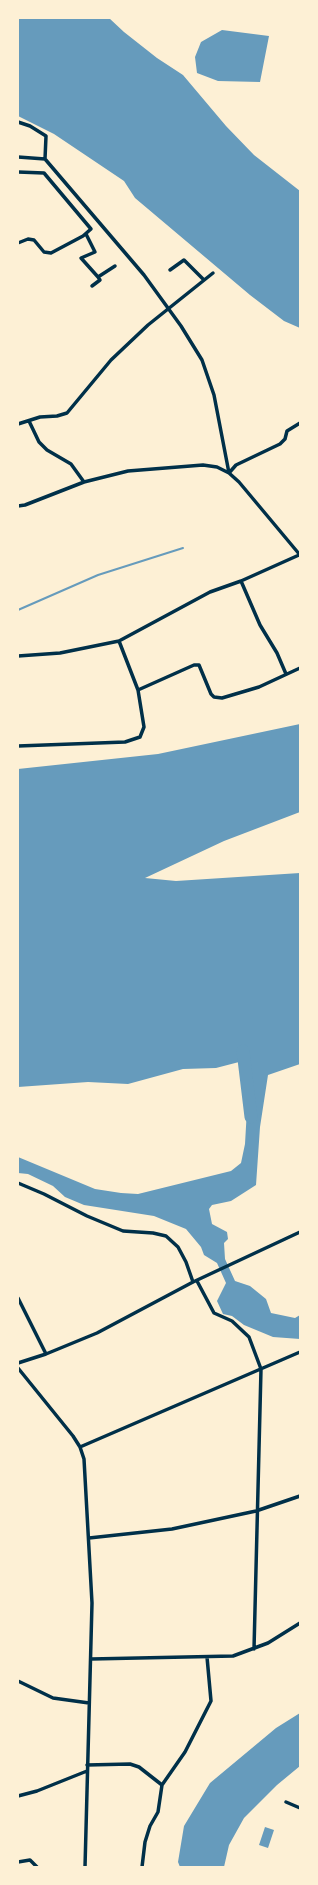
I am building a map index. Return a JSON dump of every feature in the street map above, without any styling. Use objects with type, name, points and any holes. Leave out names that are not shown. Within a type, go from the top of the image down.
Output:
[{"type":"street","points":[[18,122],[30,126],[46,136],[45,159],[144,275],[169,309],[202,360],[214,395],[229,473]]},
{"type":"street","points":[[18,158],[45,159]]},
{"type":"street","points":[[18,172],[44,173],[91,229],[86,234],[50,253],[44,252],[34,240],[28,239],[18,243]]},
{"type":"street","points":[[86,234],[95,252],[82,258],[100,280],[92,286]]},
{"type":"street","points":[[170,270],[184,260],[204,280]]},
{"type":"street","points":[[98,278],[115,266]]},
{"type":"street","points":[[18,424],[40,417],[57,416],[67,412],[112,360],[148,325],[213,273]]},
{"type":"street","points":[[30,421],[39,442],[47,450],[71,464],[84,482]]},
{"type":"street","points":[[229,473],[236,466],[280,444],[285,439],[287,431],[300,423]]},
{"type":"street","points":[[18,506],[84,482],[128,471],[203,465],[217,467],[229,473],[239,482],[299,555],[241,581],[210,592],[119,640],[60,653],[18,656]]},
{"type":"street","points":[[241,581],[260,624],[277,652],[286,674]]},
{"type":"street","points":[[18,746],[125,742],[140,737],[144,727],[138,690],[119,640]]},
{"type":"street","points":[[138,690],[194,664],[199,665],[211,694],[217,698],[259,687],[300,668]]},
{"type":"street","points":[[18,1183],[44,1194],[87,1216],[123,1231],[154,1233],[166,1236],[178,1247],[195,1282],[214,1312],[232,1321],[249,1337],[261,1369],[256,1511],[254,1649]]},
{"type":"street","points":[[18,1363],[46,1354],[97,1332],[195,1282],[300,1232]]},
{"type":"street","points":[[18,1298],[46,1354]]},
{"type":"street","points":[[80,1447],[300,1352]]},
{"type":"street","points":[[18,1368],[80,1447],[84,1459],[91,1590],[91,1659],[85,1867]]},
{"type":"street","points":[[89,1538],[172,1529],[256,1511],[300,1496]]},
{"type":"street","points":[[91,1659],[233,1656],[254,1649],[300,1623]]},
{"type":"street","points":[[142,1867],[144,1842],[150,1826],[158,1812],[162,1785],[185,1752],[211,1701],[207,1657]]},
{"type":"street","points":[[18,1682],[53,1698],[89,1703]]},
{"type":"street","points":[[87,1765],[130,1764],[139,1767],[162,1785]]},
{"type":"street","points":[[18,1796],[36,1791],[87,1771]]},
{"type":"street","points":[[286,1802],[300,1808]]},
{"type":"street","points":[[18,1862],[30,1860],[37,1867]]},
{"type":"water","points":[[18,18],[109,18],[157,58],[183,75],[226,126],[254,155],[300,191],[300,328],[284,321],[250,295],[135,198],[124,181],[54,134],[18,116]]},
{"type":"water","points":[[222,30],[269,36],[260,82],[218,81],[197,73],[195,57],[201,42]]},
{"type":"water","points":[[300,724],[300,812],[224,841],[145,878],[176,881],[300,873],[300,1064],[268,1075],[260,1127],[256,1185],[231,1201],[212,1205],[209,1209],[212,1224],[227,1232],[228,1239],[224,1243],[225,1259],[235,1281],[250,1286],[266,1299],[271,1313],[295,1318],[300,1315],[300,1339],[273,1337],[244,1325],[232,1316],[223,1314],[217,1301],[226,1283],[217,1263],[204,1255],[201,1247],[186,1229],[154,1216],[84,1205],[65,1197],[53,1186],[28,1174],[18,1173],[18,1157],[95,1189],[138,1194],[231,1171],[241,1163],[245,1144],[247,1109],[253,1083],[251,1074],[239,1062],[216,1068],[183,1069],[128,1084],[88,1082],[18,1087],[18,769],[158,754]]},
{"type":"water","points":[[300,1713],[300,1766],[277,1785],[244,1818],[229,1845],[224,1867],[180,1867],[178,1862],[184,1826],[210,1783],[276,1728]]},
{"type":"water","points":[[265,1827],[274,1830],[268,1848],[259,1845]]},
{"type":"waterway","points":[[18,610],[98,575],[183,548]]},
{"type":"waterway","points":[[243,1051],[251,1117]]}]
